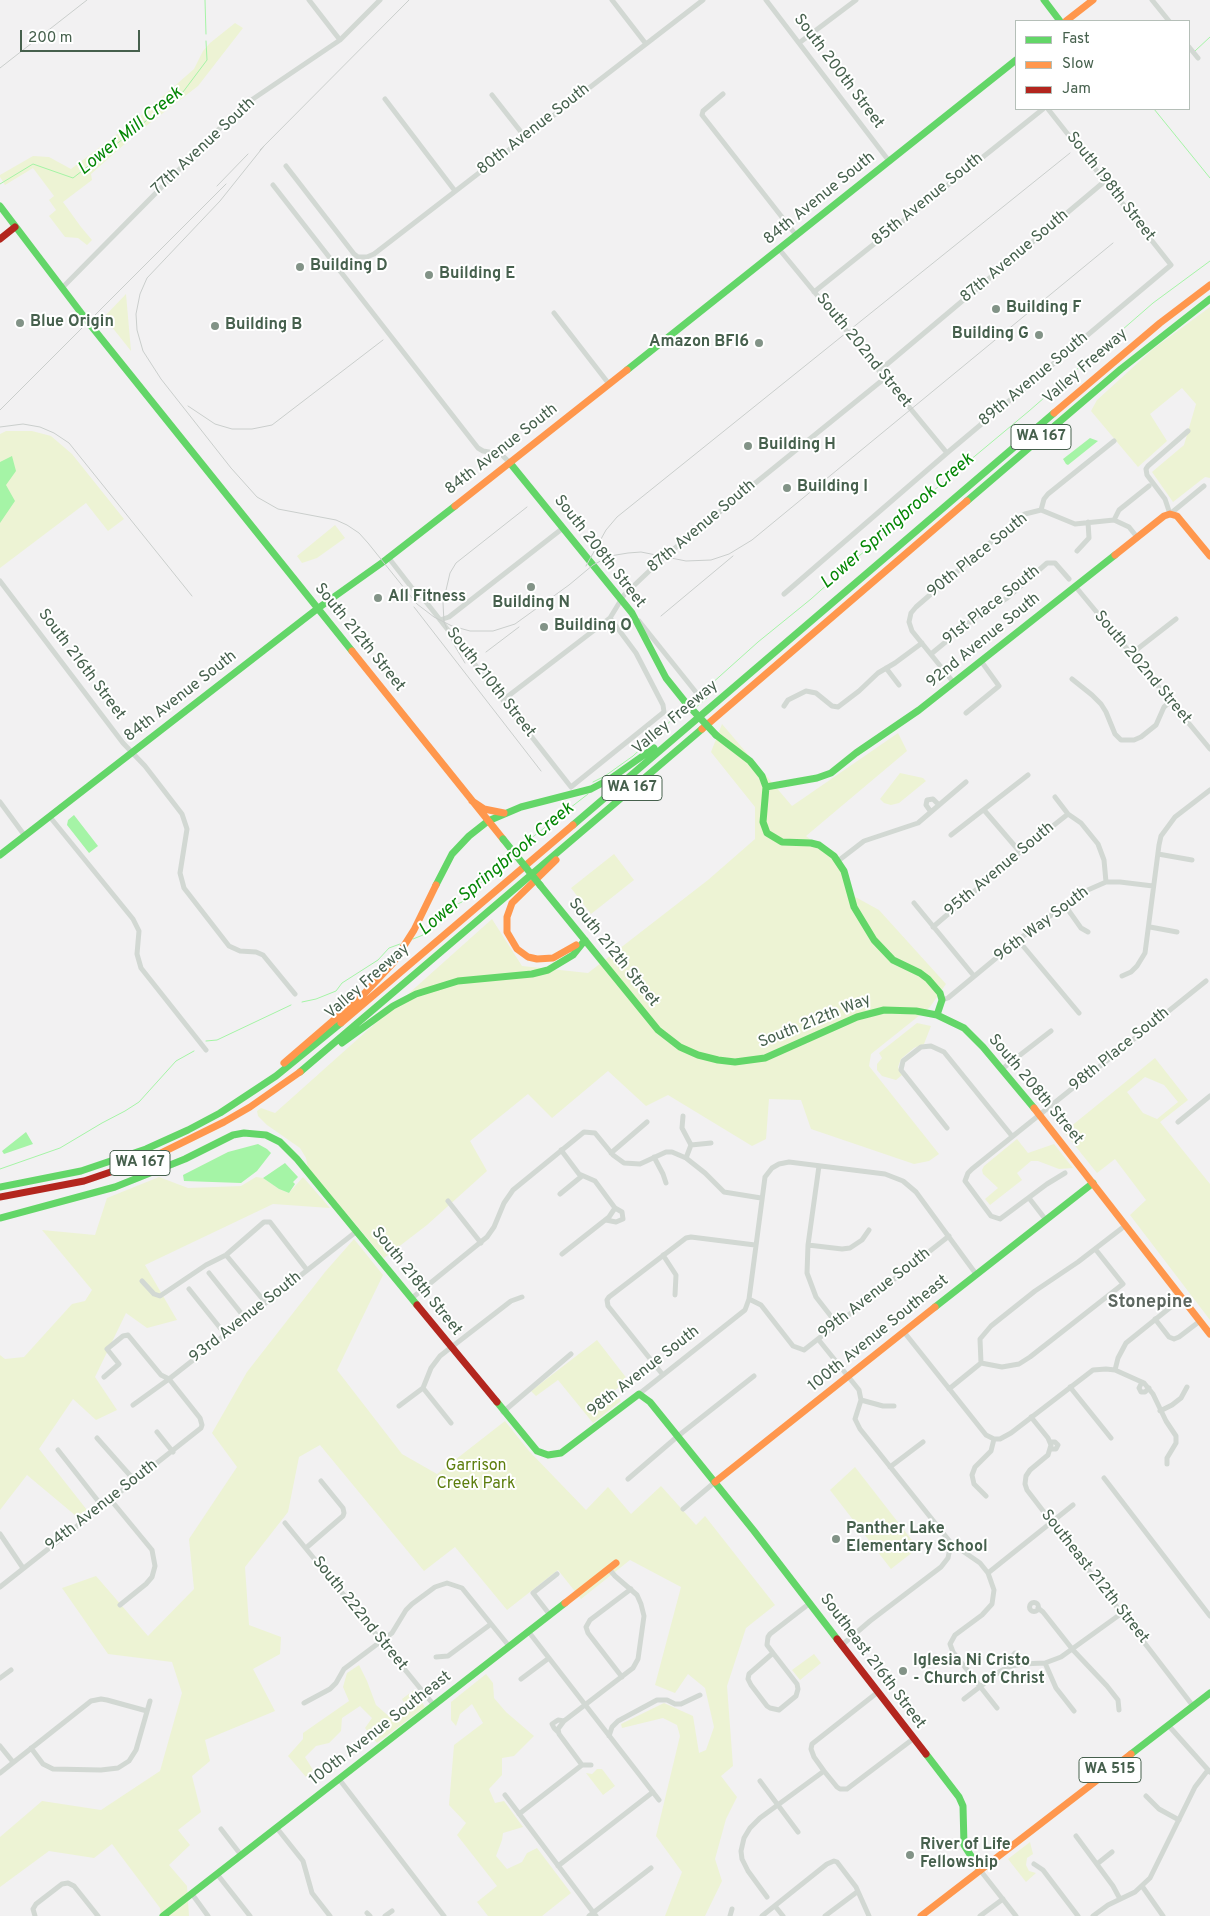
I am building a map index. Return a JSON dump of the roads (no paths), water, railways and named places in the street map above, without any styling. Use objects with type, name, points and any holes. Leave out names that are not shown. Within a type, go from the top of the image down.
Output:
[{"type":"main road","points":[[1044,0],[1059,20]]},
{"type":"main road","points":[[1067,20],[1093,0]]},
{"type":"main road","name":"84th Avenue South","points":[[0,855],[317,609],[510,463],[889,161],[1015,64]]},
{"type":"main road","name":"South 212th Street","points":[[0,206],[62,288],[317,609],[645,1014],[664,1035],[690,1052],[718,1060]]},
{"type":"main road","points":[[0,239],[15,227]]},
{"type":"main road","name":"Valley Freeway","points":[[0,1187],[81,1171],[146,1149],[220,1113],[302,1057],[1133,345],[1210,285]]},
{"type":"main road","points":[[1121,368],[1150,341],[1210,294]]},
{"type":"main road","name":"Valley Freeway","points":[[0,1197],[57,1188],[84,1181],[163,1153],[196,1138],[231,1118],[302,1070],[1121,368],[1210,299]]},
{"type":"main road","name":"South 208th Street","points":[[510,463],[632,613],[666,678],[716,736],[756,768],[762,776],[766,787]]},
{"type":"main road","points":[[1170,514],[1180,519],[1210,556]]},
{"type":"main road","name":"92nd Avenue South","points":[[766,787],[817,778],[832,773],[856,753],[919,710],[1137,536],[1164,516],[1170,514]]},
{"type":"main road","points":[[242,1099],[363,995],[386,970],[401,952],[414,930],[452,854],[460,844],[488,820],[532,803],[571,791],[591,789],[610,779],[664,740],[687,726]]},
{"type":"main road","points":[[766,787],[763,822],[765,828],[771,836],[782,842],[819,845],[827,849],[838,860],[844,871],[854,907],[874,940],[893,960],[928,979],[940,992],[942,1000],[937,1015]]},
{"type":"main road","points":[[472,801],[484,809],[507,814]]},
{"type":"main road","points":[[585,940],[553,958],[542,960],[534,958],[522,954],[513,944],[507,932],[506,920],[509,909],[516,897],[575,844],[598,818]]},
{"type":"main road","points":[[302,1070],[326,1055],[393,1006],[416,994],[458,981],[532,974],[548,970],[573,955],[585,940]]},
{"type":"main road","name":"South 212th Way","points":[[718,1060],[744,1062],[765,1058],[839,1024],[875,1011],[907,1010],[937,1015],[950,1020]]},
{"type":"main road","name":"South 208th Street","points":[[950,1020],[969,1033],[1002,1068],[1094,1183],[1210,1334]]},
{"type":"main road","name":"South 218th Street","points":[[0,1218],[116,1187],[186,1159],[233,1135],[244,1133],[273,1138],[291,1153],[357,1231],[503,1412],[537,1451],[548,1456]]},
{"type":"main road","name":"100th Avenue Southeast","points":[[715,1482],[976,1274],[1094,1183]]},
{"type":"main road","points":[[636,1396],[650,1402],[715,1482]]},
{"type":"main road","name":"98th Avenue South","points":[[548,1456],[566,1450],[636,1396]]},
{"type":"main road","name":"Southeast 216th Street","points":[[715,1482],[962,1801],[964,1810],[964,1845],[980,1870]]},
{"type":"main road","name":"100th Avenue Southeast","points":[[163,1916],[616,1563]]},
{"type":"main road","name":"WA 515","points":[[921,1916],[1210,1693]]},
{"type":"street","points":[[309,0],[340,40]]},
{"type":"street","name":"77th Avenue South","points":[[62,288],[230,118],[250,101],[340,40],[380,0]]},
{"type":"street","points":[[612,0],[646,44]]},
{"type":"street","name":"80th Avenue South","points":[[286,166],[354,254],[363,258],[374,254],[703,0]]},
{"type":"street","name":"South 200th Street","points":[[766,0],[889,161]]},
{"type":"street","points":[[799,43],[856,0]]},
{"type":"street","points":[[1152,0],[1168,20]]},
{"type":"street","points":[[1190,48],[1198,58]]},
{"type":"street","points":[[723,94],[703,111],[702,115],[796,235]]},
{"type":"street","points":[[492,95],[525,137]]},
{"type":"street","points":[[385,99],[455,191]]},
{"type":"street","name":"85th Avenue South","points":[[814,292],[1042,110]]},
{"type":"street","name":"South 198th Street","points":[[1049,110],[1171,265]]},
{"type":"street","name":"87th Avenue South","points":[[879,371],[1105,181]]},
{"type":"street","name":"South 208th Street","points":[[273,185],[478,448],[483,452],[501,454],[510,463]]},
{"type":"street","name":"South 202nd Street","points":[[779,249],[947,453]]},
{"type":"street","name":"89th Avenue South","points":[[784,594],[947,453],[1171,265]]},
{"type":"street","points":[[554,312],[609,384]]},
{"type":"street","name":"87th Avenue South","points":[[503,700],[610,618],[624,595],[664,557],[885,378]]},
{"type":"street","points":[[1170,514],[1165,499],[1147,475],[1146,469],[1188,431]]},
{"type":"street","name":"90th Place South","points":[[922,643],[912,630],[909,622],[909,617],[916,607],[1020,517],[1029,512],[1041,510],[1044,498],[1048,494],[1114,441]]},
{"type":"street","points":[[1114,520],[1119,510],[1149,486]]},
{"type":"street","name":"92nd Avenue South","points":[[1170,514],[1204,486]]},
{"type":"street","points":[[1041,510],[1075,524],[1114,520],[1129,527],[1137,536]]},
{"type":"street","points":[[1077,551],[1089,538],[1088,522]]},
{"type":"street","points":[[440,620],[449,617],[563,528]]},
{"type":"street","name":"South 210th Street","points":[[388,557],[503,700],[571,791]]},
{"type":"street","name":"91st Place South","points":[[931,654],[982,613],[1006,598],[1047,563],[1055,563],[1069,580]]},
{"type":"street","name":"South 216th Street","points":[[0,581],[123,743],[145,766],[182,814],[186,829],[180,873],[184,888],[229,946],[240,951],[256,952],[263,955],[296,994]]},
{"type":"street","name":"South 202nd Street","points":[[1075,586],[1210,749]]},
{"type":"street","points":[[632,613],[699,696]]},
{"type":"street","points":[[571,791],[664,712],[636,653],[610,618]]},
{"type":"street","points":[[1131,654],[1176,619]]},
{"type":"street","points":[[784,706],[788,700],[806,691],[816,693],[834,707],[840,706],[874,676],[903,658],[922,643],[954,683]]},
{"type":"street","points":[[966,712],[1000,686],[981,661]]},
{"type":"street","points":[[886,668],[899,684]]},
{"type":"street","points":[[1072,679],[1092,694],[1101,704],[1116,736],[1125,740],[1134,740],[1156,725],[1164,707],[1170,702]]},
{"type":"street","points":[[951,836],[1028,775]]},
{"type":"street","points":[[838,860],[861,842],[915,824],[966,782]]},
{"type":"street","points":[[1122,976],[1134,970],[1143,958],[1150,927],[1153,886],[1161,836],[1169,823],[1210,790]]},
{"type":"street","points":[[1054,796],[1068,814],[1081,823],[1101,850],[1106,882]]},
{"type":"street","points":[[931,812],[926,805],[927,800],[933,798],[939,805]]},
{"type":"street","points":[[0,802],[25,836]]},
{"type":"street","points":[[984,810],[1020,852]]},
{"type":"street","name":"95th Avenue South","points":[[933,927],[1020,852],[1068,814]]},
{"type":"street","points":[[50,816],[133,919],[139,931],[137,954],[141,968],[206,1050]]},
{"type":"street","points":[[1158,854],[1192,860]]},
{"type":"street","name":"96th Way South","points":[[942,1000],[1064,904],[1089,888],[1106,882],[1153,886]]},
{"type":"street","points":[[914,903],[974,976]]},
{"type":"street","points":[[1064,904],[1081,928],[1088,932]]},
{"type":"street","points":[[1150,927],[1177,932]]},
{"type":"street","points":[[1018,940],[1079,1014]]},
{"type":"street","name":"98th Place South","points":[[1029,1198],[1000,1219],[991,1216],[966,1183],[966,1176],[1012,1136],[1206,981]]},
{"type":"street","points":[[1002,1068],[1051,1031]]},
{"type":"street","points":[[947,1128],[903,1072],[901,1066],[905,1058],[917,1049],[931,1046],[944,1052],[1012,1136]]},
{"type":"street","points":[[1178,1122],[1210,1096]]},
{"type":"street","points":[[683,1116],[682,1128],[691,1145],[686,1158]]},
{"type":"street","points":[[611,1153],[647,1122]]},
{"type":"street","points":[[412,1298],[481,1243],[494,1227],[504,1202],[513,1190],[561,1150],[582,1134],[588,1132],[595,1133],[618,1160],[630,1164],[640,1164],[666,1152],[672,1152],[686,1158],[705,1173],[720,1190],[733,1195],[761,1198]]},
{"type":"street","points":[[691,1145],[711,1142]]},
{"type":"street","points":[[561,1150],[582,1176],[595,1182],[615,1208],[622,1212],[622,1219],[616,1222],[608,1219]]},
{"type":"street","points":[[654,1157],[666,1183]]},
{"type":"street","points":[[749,1299],[764,1177],[772,1168],[789,1162],[885,1174],[903,1181],[916,1192],[976,1274]]},
{"type":"street","points":[[818,1166],[806,1265],[816,1297],[836,1324]]},
{"type":"street","points":[[1046,1220],[1029,1198],[1065,1173]]},
{"type":"street","points":[[560,1194],[582,1176]]},
{"type":"street","points":[[448,1201],[481,1243]]},
{"type":"street","points":[[562,1254],[608,1219],[615,1208]]},
{"type":"street","points":[[142,1281],[154,1294],[160,1296],[206,1265],[226,1255],[264,1222],[270,1222],[307,1270]]},
{"type":"street","points":[[981,1363],[980,1339],[991,1326],[1041,1286],[1096,1250],[1126,1225]]},
{"type":"street","points":[[808,1245],[842,1249],[850,1248],[862,1240],[870,1230]]},
{"type":"street","name":"93rd Avenue South","points":[[133,1405],[169,1379],[357,1231]]},
{"type":"street","name":"99th Avenue South","points":[[749,1299],[761,1305],[793,1346],[801,1350],[806,1349],[949,1236]]},
{"type":"street","points":[[662,1375],[607,1303],[609,1296],[682,1241],[691,1237],[755,1245]]},
{"type":"street","points":[[949,1389],[981,1363],[1002,1367],[1019,1364],[1123,1284],[1096,1250]]},
{"type":"street","points":[[226,1255],[265,1302]]},
{"type":"street","points":[[663,1255],[676,1275],[675,1295]]},
{"type":"street","points":[[209,1273],[245,1318]]},
{"type":"street","points":[[189,1289],[225,1334]]},
{"type":"street","points":[[399,1406],[423,1388],[434,1362],[511,1301],[522,1297]]},
{"type":"street","points":[[1116,1370],[1118,1358],[1126,1342],[1182,1298]]},
{"type":"street","name":"98th Avenue South","points":[[636,1396],[740,1314],[748,1305],[749,1299]]},
{"type":"street","points":[[1155,1319],[1168,1337],[1174,1339],[1200,1321]]},
{"type":"street","points":[[904,1332],[986,1435],[994,1440],[1005,1437],[1093,1370],[1106,1368],[1116,1370],[1142,1382],[1153,1394],[1160,1411],[1177,1439],[1167,1458],[1167,1464]]},
{"type":"street","points":[[104,1377],[119,1364],[107,1349],[123,1336],[128,1335],[161,1375],[169,1379]]},
{"type":"street","points":[[818,1339],[859,1390],[861,1400],[855,1419],[860,1429],[951,1543],[980,1563],[988,1572],[994,1598],[988,1609],[955,1635],[950,1644],[953,1652],[997,1708]]},
{"type":"street","points":[[503,1412],[571,1354]]},
{"type":"street","points":[[628,1479],[678,1436],[754,1376]]},
{"type":"street","name":"94th Avenue South","points":[[0,1587],[110,1499],[199,1432],[202,1425],[200,1418],[169,1379]]},
{"type":"street","points":[[1070,1387],[1111,1438]]},
{"type":"street","points":[[1160,1411],[1181,1398],[1187,1387]]},
{"type":"street","points":[[423,1388],[451,1423]]},
{"type":"street","points":[[861,1400],[883,1406],[894,1406]]},
{"type":"street","name":"Southeast 212th Street","points":[[1032,1417],[1051,1445],[1044,1459],[1030,1470],[1026,1476],[1025,1484],[1030,1494],[1193,1706]]},
{"type":"street","points":[[157,1432],[173,1452]]},
{"type":"street","points":[[97,1438],[135,1481]]},
{"type":"street","points":[[986,1496],[974,1484],[972,1475],[975,1467],[991,1451],[994,1440]]},
{"type":"street","points":[[890,1467],[923,1442]]},
{"type":"street","points":[[58,1450],[102,1506]]},
{"type":"street","points":[[1104,1478],[1210,1616]]},
{"type":"street","points":[[306,1548],[344,1513],[343,1508],[321,1481]]},
{"type":"street","name":"100th Avenue Southeast","points":[[683,1509],[715,1482]]},
{"type":"street","points":[[110,1499],[152,1550],[155,1566],[152,1577],[146,1584],[120,1605]]},
{"type":"street","points":[[988,1572],[1073,1505]]},
{"type":"street","name":"South 222nd Street","points":[[286,1523],[433,1704]]},
{"type":"street","points":[[0,1534],[23,1568]]},
{"type":"street","points":[[842,1645],[870,1621],[941,1567],[948,1558],[951,1543]]},
{"type":"street","points":[[582,1765],[559,1730],[564,1721],[622,1677],[636,1664],[643,1612],[639,1600],[631,1589],[609,1569]]},
{"type":"street","points":[[550,1615],[533,1593],[557,1574]]},
{"type":"street","points":[[304,1703],[330,1688],[336,1683],[344,1669],[394,1631],[406,1610],[435,1587],[448,1583],[462,1588],[509,1646]]},
{"type":"street","points":[[622,1677],[586,1630],[590,1620],[631,1589]]},
{"type":"street","points":[[773,1653],[750,1672],[748,1676],[751,1685],[769,1708],[773,1709],[782,1708],[796,1696],[798,1690],[797,1684],[768,1645],[768,1638],[810,1603]]},
{"type":"street","points":[[1038,1608],[1073,1650],[1107,1686],[1118,1700],[1120,1710]]},
{"type":"street","points":[[964,1699],[999,1672],[1021,1664],[1045,1663],[1061,1657],[1122,1613]]},
{"type":"street","points":[[436,1657],[448,1656],[491,1624]]},
{"type":"street","points":[[528,1632],[659,1800]]},
{"type":"street","points":[[1013,1666],[1012,1657],[1015,1653],[1019,1655],[1021,1664]]},
{"type":"street","points":[[521,1679],[549,1658]]},
{"type":"street","points":[[1045,1663],[1053,1683],[1074,1711]]},
{"type":"street","points":[[0,1678],[11,1670]]},
{"type":"street","points":[[878,1692],[815,1741],[811,1749],[824,1771],[837,1787],[843,1790],[851,1787],[913,1739]]},
{"type":"street","points":[[610,1736],[612,1727],[618,1721],[657,1700],[667,1700],[681,1704],[700,1695]]},
{"type":"street","points":[[0,1773],[96,1700],[107,1700],[147,1711]]},
{"type":"street","points":[[31,1748],[43,1764],[53,1770],[118,1768],[128,1761],[136,1750],[150,1701]]},
{"type":"street","points":[[1093,1916],[1108,1905],[1142,1886],[1155,1872],[1195,1787],[1209,1771],[1168,1725]]},
{"type":"street","points":[[0,1746],[13,1762]]},
{"type":"street","points":[[519,1814],[582,1765],[591,1765]]},
{"type":"street","points":[[767,1897],[748,1871],[742,1859],[741,1851],[744,1838],[755,1823],[824,1771]]},
{"type":"street","points":[[339,1779],[444,1916]]},
{"type":"street","points":[[760,1781],[798,1832]]},
{"type":"street","points":[[558,1866],[653,1792]]},
{"type":"street","points":[[505,1795],[593,1915],[651,1868]]},
{"type":"street","points":[[1146,1796],[1159,1809],[1179,1820]]},
{"type":"street","points":[[276,1827],[303,1861],[312,1893],[330,1916]]},
{"type":"street","points":[[222,1829],[241,1855]]},
{"type":"street","points":[[1076,1836],[1113,1886],[1120,1899]]},
{"type":"street","points":[[1097,1864],[1112,1852]]},
{"type":"street","points":[[762,1916],[827,1864],[834,1861],[837,1862],[856,1887],[868,1916]]},
{"type":"street","points":[[1034,1864],[1043,1870],[1078,1916]]},
{"type":"street","points":[[980,1870],[1016,1916]]},
{"type":"street","points":[[217,1874],[250,1916]]},
{"type":"street","points":[[35,1916],[33,1909],[36,1904],[62,1884],[68,1883],[74,1886],[98,1916]]},
{"type":"street","points":[[1142,1886],[1164,1916]]},
{"type":"street","points":[[825,1916],[857,1892]]},
{"type":"street","points":[[192,1894],[208,1916]]},
{"type":"street","points":[[980,1916],[1003,1899]]},
{"type":"street","points":[[775,1906],[783,1916]]},
{"type":"street","points":[[730,1916],[732,1909]]},
{"type":"street","points":[[385,1916],[392,1911]]},
{"type":"waterway","name":"Lower Mill Creek","points":[[205,0],[206,34]]},
{"type":"waterway","name":"Lower Springbrook Creek","points":[[1195,51],[1210,37]]},
{"type":"waterway","name":"Lower Mill Creek","points":[[0,184],[33,164],[73,178],[183,92],[207,60],[206,41]]},
{"type":"waterway","name":"Lower Springbrook Creek","points":[[1155,110],[1210,178]]},
{"type":"waterway","name":"Lower Springbrook Creek","points":[[695,708],[708,697],[710,685],[758,642],[811,599],[915,506],[1029,411],[1153,303],[1210,261]]},
{"type":"waterway","name":"Lower Springbrook Creek","points":[[593,782],[605,776],[633,756],[677,715],[690,712]]},
{"type":"waterway","name":"Lower Springbrook Creek","points":[[516,850],[588,794]]},
{"type":"waterway","name":"Lower Springbrook Creek","points":[[413,939],[423,935],[444,910],[462,902],[478,883],[490,880],[497,869],[512,855]]},
{"type":"waterway","name":"Lower Springbrook Creek","points":[[302,1002],[336,991],[342,983],[378,960],[389,948],[400,944]]},
{"type":"waterway","name":"Lower Springbrook Creek","points":[[206,1041],[217,1040],[291,1005]]},
{"type":"waterway","name":"Lower Springbrook Creek","points":[[0,1169],[60,1148],[125,1111],[139,1102],[176,1061],[194,1051]]},
{"type":"railway","points":[[0,68],[87,0]]},
{"type":"railway","points":[[260,150],[409,0]]},
{"type":"railway","points":[[264,146],[220,201],[147,278],[140,294],[136,314],[137,330],[143,351],[161,379],[231,468],[257,497],[278,509],[336,520],[347,525],[359,533],[368,543],[417,604],[434,617],[452,626],[470,631],[493,631],[515,624],[593,565],[610,556],[641,552],[686,561],[711,560],[729,554],[752,540],[1113,243]]},
{"type":"railway","points":[[586,566],[606,530],[617,517],[1070,153]]},
{"type":"railway","points":[[217,186],[248,154]]},
{"type":"railway","points":[[0,410],[226,184]]},
{"type":"railway","points":[[188,406],[215,424],[232,429],[252,429],[272,425],[383,340]]},
{"type":"railway","points":[[0,427],[23,424],[40,427],[54,433],[69,443],[192,596]]},
{"type":"railway","points":[[465,663],[453,643],[444,622],[443,603],[450,573],[456,563],[527,507]]},
{"type":"railway","points":[[661,616],[733,556]]},
{"type":"railway","points":[[414,607],[541,771]]},
{"type":"railway","points":[[486,652],[519,627]]},
{"type":"place","name":"Building D","points":[[300,267]]},
{"type":"place","name":"Building E","points":[[429,275]]},
{"type":"place","name":"Building F","points":[[996,309]]},
{"type":"place","name":"Blue Origin","points":[[20,323]]},
{"type":"place","name":"Building B","points":[[215,326]]},
{"type":"place","name":"Building G","points":[[1039,335]]},
{"type":"place","name":"Amazon BFI6","points":[[759,343]]},
{"type":"place","name":"Building H","points":[[748,446]]},
{"type":"place","name":"Building I","points":[[787,488]]},
{"type":"place","name":"Building N","points":[[531,587]]},
{"type":"place","name":"All Fitness","points":[[378,598]]},
{"type":"place","name":"Building O","points":[[544,627]]},
{"type":"place","name":"Panther Lake Elementary School","points":[[836,1539]]},
{"type":"place","name":"Iglesia Ni Cristo - Church of Christ","points":[[903,1671]]},
{"type":"place","name":"River of Life Fellowship","points":[[910,1855]]},
{"type":"district","name":"Stonepine","points":[[1150,1303]]},
{"type":"park label","name":"Garrison Creek Park","points":[[476,1476]]}]
